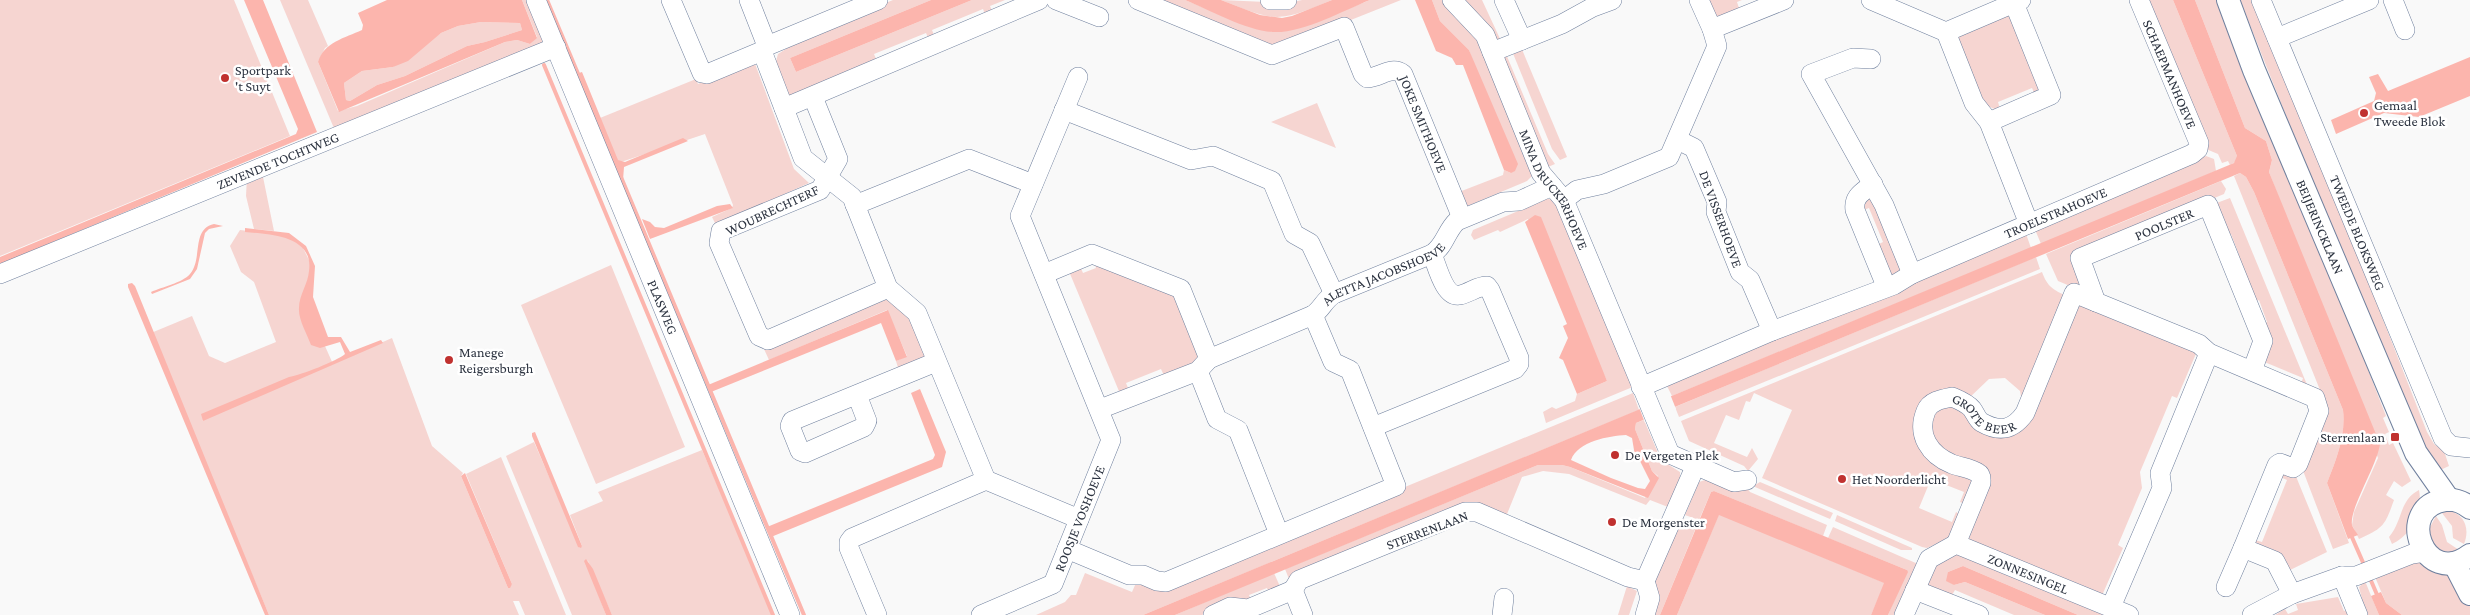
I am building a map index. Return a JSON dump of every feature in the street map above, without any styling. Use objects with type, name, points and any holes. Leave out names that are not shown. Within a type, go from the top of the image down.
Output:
[{"type":"main road","name":"BEIJERINCKLAAN","points":[[2228,0],[2254,70],[2416,453],[2449,500]]},
{"type":"main road","name":"BEIJERINCKLAAN","points":[[2416,453],[2426,510]]},
{"type":"main road","points":[[2470,508],[2458,501],[2440,501],[2426,510],[2418,525],[2421,543],[2438,562],[2462,559],[2470,594]]},
{"type":"street","name":"PLASWEG","points":[[536,0],[790,615]]},
{"type":"street","points":[[671,0],[702,73],[707,74],[878,0]]},
{"type":"street","name":"WOUBRECHTERF","points":[[749,0],[784,108],[804,158],[845,190],[855,205],[888,288],[917,313],[986,480]]},
{"type":"street","points":[[784,108],[1039,0]]},
{"type":"street","points":[[1056,0],[1099,17]]},
{"type":"street","name":"JOKE SMITHOEVE","points":[[1138,0],[1272,55],[1344,27],[1363,74],[1367,78],[1374,78],[1392,70],[1398,70],[1403,74],[1462,218]]},
{"type":"street","points":[[1270,0],[1287,0]]},
{"type":"street","name":"MINA DRUCKERHOEVE","points":[[1452,0],[1477,23],[1486,35],[1541,173],[1558,193],[1670,454],[1695,467],[1734,482],[1748,480]]},
{"type":"street","points":[[1504,0],[1522,40]]},
{"type":"street","points":[[1492,52],[1612,0]]},
{"type":"street","points":[[1558,193],[1604,184],[1661,162],[1669,157],[1678,140],[1717,46],[1712,29],[1699,0]]},
{"type":"street","points":[[1712,29],[1784,0]]},
{"type":"street","points":[[1871,0],[1946,32],[1974,104],[1989,122],[2029,224]]},
{"type":"street","name":"SCHAEPMANHOEVE","points":[[2139,0],[2199,142],[2198,149]]},
{"type":"street","name":"TWEEDE BLOKSWEG","points":[[2261,0],[2443,438],[2451,446],[2470,448]]},
{"type":"street","points":[[2277,38],[2369,0]]},
{"type":"street","points":[[2393,0],[2405,30]]},
{"type":"street","points":[[1946,32],[2017,2],[2051,95],[1989,122]]},
{"type":"street","name":"ZEVENDE TOCHTWEG","points":[[0,274],[556,47]]},
{"type":"street","points":[[1871,59],[1853,58],[1811,74],[1884,205],[1912,274]]},
{"type":"street","name":"ROOSJE VOSHOEVE","points":[[981,615],[1053,584],[1111,440],[1020,216],[1078,77]]},
{"type":"street","name":"WOUBRECHTERF","points":[[812,97],[838,159],[829,178],[820,190],[721,231],[719,242],[759,336],[768,340],[888,288]]},
{"type":"street","points":[[1064,110],[1191,160],[1212,156],[1272,181],[1294,234],[1310,243],[1334,294]]},
{"type":"street","name":"DE VISSERHOEVE","points":[[1678,140],[1694,148],[1717,202],[1716,212],[1740,272],[1750,280],[1772,331]]},
{"type":"street","name":"TROELSTRAHOEVE","points":[[1644,394],[1772,331],[1894,284],[1912,274],[2192,154],[2198,149]]},
{"type":"street","points":[[855,205],[969,159],[1033,184]]},
{"type":"street","points":[[1873,184],[1858,196],[1854,203],[1855,210],[1886,286]]},
{"type":"street","name":"ALETTA JACOBSHOEVE","points":[[1204,365],[1313,315],[1318,312],[1325,299],[1334,294],[1432,254],[1440,249],[1451,226],[1462,218],[1503,202],[1519,201],[1558,193]]},
{"type":"street","name":"POOLSTER","points":[[2096,302],[2080,258],[2208,205],[2263,341],[2252,371]]},
{"type":"street","points":[[1044,274],[1092,254],[1181,289],[1204,365],[1217,419],[1238,430],[1279,534]]},
{"type":"street","points":[[1373,427],[1516,369],[1519,364],[1519,358],[1487,286],[1481,286],[1459,295],[1453,294],[1447,290],[1432,254]]},
{"type":"street","name":"GROTE BEER","points":[[1956,544],[1982,477],[1979,473],[1951,463],[1928,448],[1923,428],[1926,410],[1938,400],[1952,397],[1971,408],[1979,421],[1994,427],[2008,428],[2017,424],[2025,413],[2074,293],[2096,302]]},
{"type":"street","points":[[2096,302],[2199,344],[2209,353],[2315,398],[2318,411],[2298,464],[2293,468],[2280,463],[2277,465],[2226,587]]},
{"type":"street","points":[[1067,549],[1130,575],[1142,575],[1166,582],[1396,486],[1350,370],[1333,362],[1313,315]]},
{"type":"street","points":[[2111,608],[2162,488],[2160,473],[2209,353]]},
{"type":"street","points":[[857,394],[936,362]]},
{"type":"street","points":[[1100,409],[1204,365]]},
{"type":"street","points":[[1645,615],[1650,598],[1645,581],[1695,467]]},
{"type":"street","points":[[877,615],[848,548],[848,542],[852,538],[986,480],[1080,519]]},
{"type":"street","name":"STERRENLAAN","points":[[1213,615],[1230,607],[1248,609],[1293,590],[1298,580],[1465,512],[1477,512],[1628,576],[1645,581]]},
{"type":"street","points":[[2252,615],[2292,594],[2359,568],[2408,541],[2421,543]]},
{"type":"street","points":[[1904,615],[1929,559],[1956,544]]},
{"type":"street","name":"ZONNESINGEL","points":[[1956,544],[2129,615]]},
{"type":"street","points":[[2243,548],[2275,562],[2292,594]]},
{"type":"street","points":[[2358,615],[2359,568]]},
{"type":"street","points":[[1293,590],[1303,615]]},
{"type":"street","points":[[1914,590],[1979,615]]},
{"type":"shaded area","points":[[0,0],[234,0],[290,136],[0,256]]},
{"type":"shaded area","points":[[244,0],[263,0],[317,132],[0,264],[0,257],[296,134],[298,129]]},
{"type":"shaded area","points":[[280,0],[308,0],[328,46],[318,62],[338,111],[357,106],[505,42],[517,40],[530,44],[537,37],[522,0],[529,0],[543,39],[541,44],[336,133]]},
{"type":"shaded area","points":[[387,0],[522,0],[537,38],[530,44],[517,40],[505,42],[339,112],[318,62],[321,55],[330,45],[362,30],[363,25],[358,13]],"holes":[[[481,22],[520,23],[522,30],[467,46],[405,76],[377,85],[350,101],[346,100],[344,83],[362,71],[393,67],[408,61],[441,33],[458,26]]]},
{"type":"shaded area","points":[[893,0],[931,0],[790,58],[796,72],[972,0],[1005,0],[990,6],[994,16],[987,19],[983,9],[932,30],[936,40],[930,42],[926,33],[874,54],[878,64],[788,97],[775,65],[778,54],[789,47],[787,43]]},
{"type":"shaded area","points":[[931,0],[972,0],[796,72],[790,58]]},
{"type":"shaded area","points":[[1162,0],[1185,0],[1251,27],[1273,32],[1308,25],[1370,0],[1401,0],[1278,49]]},
{"type":"shaded area","points":[[1185,0],[1221,0],[1260,15],[1282,18],[1292,16],[1332,0],[1370,0],[1309,26],[1284,32],[1272,32],[1239,24]]},
{"type":"shaded area","points":[[1221,0],[1289,3],[1302,0],[1332,0],[1299,13],[1277,17],[1254,13]]},
{"type":"shaded area","points":[[1415,0],[1432,0],[1440,21],[1469,50],[1518,164],[1515,171],[1511,173],[1504,170],[1463,65],[1456,65],[1452,58],[1436,51]]},
{"type":"shaded area","points":[[1432,0],[1444,0],[1479,41],[1535,173],[1527,181],[1465,207],[1459,192],[1503,175],[1504,170],[1511,173],[1469,50],[1440,21]]},
{"type":"shaded area","points":[[1457,0],[1482,0],[1502,43],[1499,43]]},
{"type":"shaded area","points":[[1706,0],[1742,0],[1737,2],[1740,11],[1722,19],[1712,14]]},
{"type":"shaded area","points":[[2145,0],[2173,0],[2237,156],[2237,161],[2230,165],[2228,161],[2222,163],[2218,154],[2206,149]]},
{"type":"shaded area","points":[[2173,0],[2195,0],[2245,128],[2266,141],[2272,160],[2269,172],[2380,444],[2352,518],[2352,525],[2358,535],[2348,539],[2327,483],[2342,438],[2343,410],[2254,192],[2246,177],[2240,173],[1636,423],[1635,429],[1652,471],[1659,478],[1648,498],[1570,467],[1538,465],[1175,615],[1143,615],[2234,163],[2237,156]],"holes":[[[1626,435],[1632,438],[1635,456],[1638,457],[1650,481],[1645,489],[1611,478],[1571,460],[1580,448],[1595,441]]]},
{"type":"shaded area","points":[[2195,0],[2218,0],[2284,154],[2386,416],[2383,418],[2389,432],[2385,434],[2389,445],[2393,443],[2411,481],[2402,487],[2394,481],[2386,495],[2394,500],[2386,520],[2374,532],[2359,539],[2352,525],[2354,512],[2378,458],[2269,172],[2272,160],[2266,141],[2245,128]]},
{"type":"shaded area","points":[[2240,0],[2252,0],[2314,143],[2427,432],[2434,444],[2444,451],[2449,466],[2436,472],[2299,148]]},
{"type":"shaded area","points":[[2005,12],[2014,15],[2043,86],[2036,97],[2032,88],[1998,102],[2001,112],[1977,101],[1955,37]]},
{"type":"shaded area","points":[[481,22],[520,23],[522,30],[467,46],[405,76],[377,85],[350,101],[346,100],[344,83],[362,71],[393,67],[441,33],[458,26]]},
{"type":"shaded area","points":[[1521,47],[1567,157],[1560,160],[1552,149],[1512,51]]},
{"type":"shaded area","points":[[1506,54],[1548,154],[1555,164],[1548,167],[1503,58]]},
{"type":"shaded area","points":[[2470,57],[2470,96],[2419,117],[2384,113],[2336,134],[2331,120],[2374,101],[2376,93],[2369,77],[2378,74],[2388,91]]},
{"type":"shaded area","points":[[754,61],[794,169],[809,183],[716,225],[712,217],[732,208],[733,205],[705,134],[621,162],[617,160],[600,118],[696,79],[698,84]]},
{"type":"shaded area","points":[[582,72],[618,160],[625,162],[683,138],[688,141],[624,167],[623,180],[620,180],[576,74]]},
{"type":"shaded area","points":[[1317,103],[1336,148],[1271,122]]},
{"type":"shaded area","points":[[2206,156],[2214,159],[2216,171],[2041,244],[2034,227]]},
{"type":"shaded area","points":[[262,172],[274,231],[254,229],[246,196],[247,177]]},
{"type":"shaded area","points":[[2240,173],[2246,177],[2254,192],[2343,410],[2342,438],[2327,483],[2349,543],[2333,549],[2302,468],[2320,390],[2234,176]]},
{"type":"shaded area","points":[[2221,181],[2226,189],[2224,194],[2073,257],[2087,293],[2058,281],[2046,254]]},
{"type":"shaded area","points":[[1866,195],[1875,198],[1905,269],[1902,278],[1887,275],[1875,246],[1883,242],[1869,208],[1861,211]]},
{"type":"shaded area","points":[[1540,197],[1553,200],[1561,210],[1635,386],[1546,423],[1543,412],[1552,407],[1556,409],[1575,401],[1577,394],[1607,381],[1528,219],[1500,232],[1498,230],[1474,240],[1471,235],[1473,230],[1537,203]]},
{"type":"shaded area","points":[[2230,198],[2310,392],[2300,387],[2303,378],[2262,361],[2263,324],[2267,322],[2259,300],[2254,302],[2235,257],[2239,255],[2231,234],[2226,235],[2214,204]]},
{"type":"shaded area","points":[[730,204],[733,208],[650,239],[642,219],[650,222],[655,227],[664,228],[717,206]]},
{"type":"shaded area","points":[[1535,215],[1541,217],[1607,381],[1577,394],[1563,360],[1559,358],[1568,338],[1563,326],[1567,324],[1525,222]]},
{"type":"shaded area","points":[[214,224],[223,226],[209,229],[205,233],[197,269],[190,279],[152,294],[151,292],[177,282],[190,274],[196,261],[202,232]]},
{"type":"shaded area","points":[[245,228],[289,233],[306,246],[315,266],[313,297],[328,337],[341,337],[350,352],[381,340],[383,343],[203,421],[201,414],[289,377],[302,374],[345,354],[340,342],[320,348],[311,345],[303,326],[299,312],[299,303],[309,271],[309,259],[304,250],[297,243],[288,239],[245,232]]},
{"type":"shaded area","points":[[240,230],[291,236],[301,244],[312,266],[308,308],[333,364],[392,338],[432,446],[463,473],[461,476],[508,588],[512,584],[466,474],[501,457],[566,615],[525,615],[519,601],[513,601],[519,615],[269,615],[151,333],[192,316],[209,356],[225,363],[276,342],[254,282],[241,272],[230,246]]},
{"type":"shaded area","points":[[2025,231],[2031,248],[1672,396],[1664,380]]},
{"type":"shaded area","points":[[2036,257],[2040,269],[1679,417],[1675,407]]},
{"type":"shaded area","points":[[1093,259],[1176,293],[1201,355],[1198,365],[1165,378],[1161,369],[1126,383],[1130,393],[1121,396],[1068,269],[1079,264],[1083,273],[1096,268]]},
{"type":"shaded area","points":[[611,265],[685,447],[596,484],[521,305]]},
{"type":"shaded area","points":[[2042,272],[2051,287],[2067,296],[2022,402],[2020,391],[2005,378],[1989,379],[1967,400],[1945,390],[1920,435],[1975,479],[1965,504],[1960,502],[1964,492],[1931,479],[1919,508],[1952,522],[1956,512],[1961,515],[1949,538],[1927,548],[1922,547],[1762,478],[1792,410],[1754,393],[1750,402],[1746,401],[1739,420],[1726,415],[1714,443],[1747,457],[1752,448],[1758,459],[1748,471],[1744,466],[1689,441],[1681,421]]},
{"type":"shaded area","points":[[132,283],[135,286],[269,615],[265,615],[128,287],[128,284]]},
{"type":"shaded area","points":[[887,297],[907,314],[928,359],[899,371],[896,361],[907,356],[887,310],[769,360],[764,349]]},
{"type":"shaded area","points":[[2081,304],[2198,349],[2177,398],[2172,396],[2140,472],[2142,488],[2118,545],[2123,548],[2100,600],[1967,544],[1964,535],[1990,472],[1938,453],[1928,419],[1943,401],[2009,431],[2075,307]]},
{"type":"shaded area","points":[[888,310],[907,357],[896,361],[881,323],[711,392],[708,385]]},
{"type":"shaded area","points":[[920,389],[946,452],[942,467],[771,537],[767,527],[933,459],[935,455],[911,393]]},
{"type":"shaded area","points":[[1633,393],[1639,410],[1143,615],[1036,615],[1065,602],[1071,595],[1076,595],[1085,573],[1132,592],[1136,583],[1160,588]]},
{"type":"shaded area","points":[[1644,420],[1661,460],[1680,472],[1680,478],[1668,507],[1650,500],[1646,505],[1569,474],[1543,471],[1522,477],[1505,519],[1469,505],[1289,579],[1285,569],[1538,465],[1570,467],[1645,498],[1658,476],[1652,471],[1635,429],[1636,423]]},
{"type":"shaded area","points":[[535,432],[582,546],[581,548],[578,547],[532,436],[532,433]]},
{"type":"shaded area","points":[[534,442],[580,548],[582,546],[570,515],[603,501],[598,492],[702,450],[774,615],[612,615],[588,561],[585,560],[606,615],[572,615],[506,456]]},
{"type":"shaded area","points":[[465,473],[512,584],[510,588],[508,588],[461,476]]},
{"type":"shaded area","points":[[2281,473],[2295,474],[2327,552],[2286,572],[2254,548],[2252,539],[2262,542],[2287,480],[2278,476]]},
{"type":"shaded area","points":[[1706,477],[1740,491],[1747,488],[1750,492],[1827,525],[1823,536],[1714,491],[1711,492],[1699,520],[1685,515],[1699,482],[1705,480]]},
{"type":"shaded area","points":[[1760,482],[1833,513],[1830,519],[1755,487]]},
{"type":"shaded area","points":[[2419,490],[2419,506],[2414,522],[2405,535],[2392,544],[2389,537],[2397,524],[2404,505]]},
{"type":"shaded area","points":[[1714,491],[1907,570],[1908,572],[1888,615],[1871,615],[1884,583],[1719,515],[1677,615],[1660,615],[1711,492]]},
{"type":"shaded area","points":[[2449,511],[2459,515],[2465,523],[2466,538],[2464,544],[2453,538],[2452,526],[2442,513]]},
{"type":"shaded area","points":[[1719,514],[1885,583],[1871,615],[1677,615]]},
{"type":"shaded area","points":[[1837,515],[1912,548],[1912,550],[1901,550],[1835,521]]},
{"type":"shaded area","points":[[2436,516],[2442,525],[2447,542],[2459,550],[2446,552],[2435,545],[2429,529]]},
{"type":"shaded area","points":[[1679,517],[1697,525],[1660,615],[1650,615],[1652,588]]},
{"type":"shaded area","points":[[1833,527],[1918,564],[1898,615],[1888,615],[1907,570],[1828,538]]},
{"type":"shaded area","points":[[1955,551],[2112,615],[2078,615],[1963,566],[1948,572],[1954,585],[1965,582],[2045,615],[2014,615],[1955,590],[1952,595],[1927,585],[1936,564]]},
{"type":"shaded area","points":[[2418,558],[2452,575],[2470,605],[2470,615],[2402,615],[2386,603],[2375,577]]},
{"type":"shaded area","points":[[586,559],[593,569],[612,615],[606,615],[584,561]]},
{"type":"shaded area","points":[[1963,566],[2078,615],[2045,615],[1965,582],[1954,585],[1946,581],[1948,572]]},
{"type":"shaded area","points":[[1274,573],[1282,591],[1270,596],[1267,588],[1249,595],[1252,603],[1243,602],[1241,598],[1202,615],[1175,615]]},
{"type":"shaded area","points":[[2365,581],[2379,615],[2364,615],[2358,602],[2362,599],[2359,587]]},
{"type":"shaded area","points":[[1627,586],[1637,591],[1629,615],[1618,615]]},
{"type":"shaded area","points":[[2381,592],[2386,603],[2402,615],[2379,615],[2371,596]]},
{"type":"shaded area","points":[[2338,597],[2344,611],[2350,609],[2353,615],[2275,615],[2285,609],[2288,614],[2298,610],[2296,604]]},
{"type":"pier","points":[[1670,394],[1676,409],[1645,423],[1639,407]]},
{"type":"waterway","points":[[547,0],[579,76]]},
{"type":"waterway","points":[[544,65],[773,615]]},
{"type":"waterway","points":[[621,177],[804,615]]},
{"type":"waterway","points":[[2351,535],[2365,567]]},
{"type":"waterway","points":[[2369,576],[2378,597]]},
{"type":"place","name":"Sportpark 't Suyt","points":[[225,78]]},
{"type":"place","name":"Gemaal Tweede Blok","points":[[2364,113]]},
{"type":"place","name":"Manege Reigersburgh","points":[[449,360]]},
{"type":"place","name":"Sterrenlaan","points":[[2395,437]]},
{"type":"place","name":"De Vergeten Plek","points":[[1615,455]]},
{"type":"place","name":"Het Noorderlicht","points":[[1842,479]]},
{"type":"place","name":"De Morgenster","points":[[1612,522]]}]
